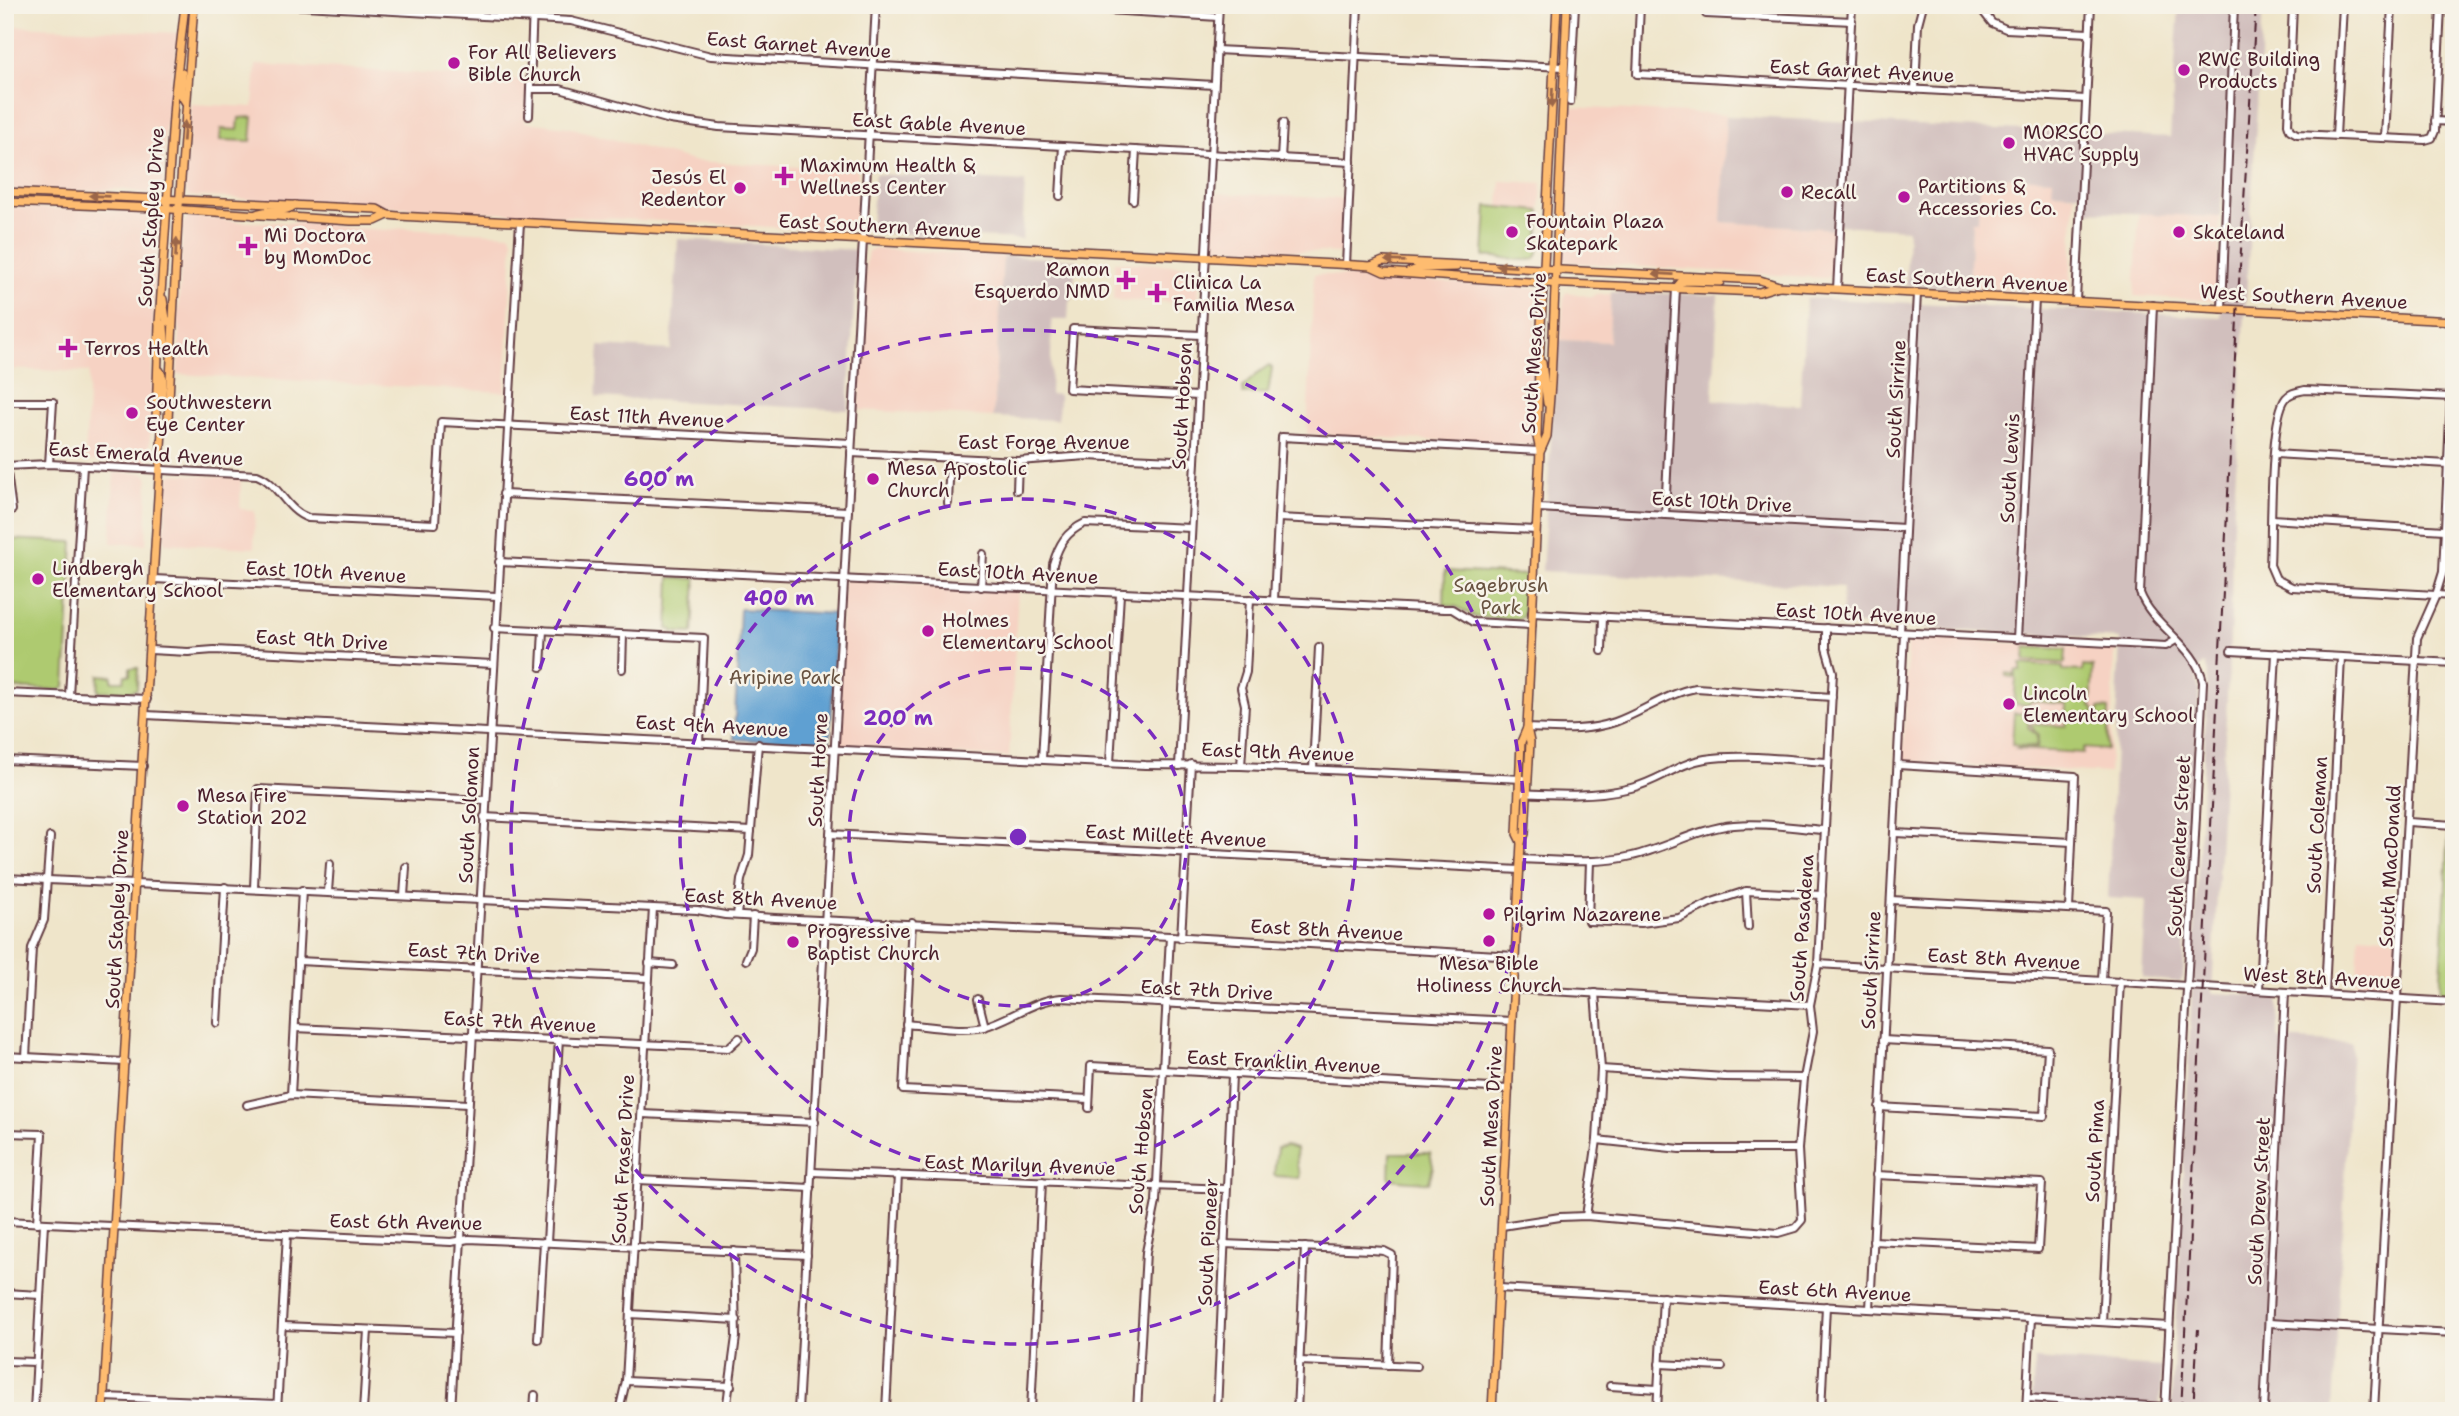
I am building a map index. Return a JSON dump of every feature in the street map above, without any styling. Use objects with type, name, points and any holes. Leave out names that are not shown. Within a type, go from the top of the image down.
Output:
[{"type":"main road","name":"South Stapley Drive","points":[[162,430],[156,420],[159,323],[174,102],[185,5]]},
{"type":"main road","name":"South Stapley Drive","points":[[103,1411],[162,430],[168,420],[178,210],[194,5]]},
{"type":"main road","name":"South Mesa Drive","points":[[1492,1411],[1520,870],[1521,842],[1517,834],[1524,779],[1521,742],[1527,728],[1538,508],[1539,355],[1557,5]]},
{"type":"main road","name":"South Mesa Drive","points":[[1540,451],[1547,436],[1549,407],[1567,5]]},
{"type":"main road","points":[[178,72],[182,73],[181,95],[186,104]]},
{"type":"main road","name":"East Southern Avenue","points":[[5,192],[377,209],[388,215],[1371,266],[1384,272],[1404,274],[1543,283],[1759,292],[1779,286]]},
{"type":"main road","points":[[15,203],[48,197],[51,194]]},
{"type":"main road","name":"East Southern Avenue","points":[[5,202],[375,221],[388,215]]},
{"type":"main road","points":[[254,215],[265,209],[287,210],[295,205]]},
{"type":"main road","points":[[295,218],[299,211],[336,212],[346,208]]},
{"type":"main road","name":"East Southern Avenue","points":[[1371,266],[1383,261],[1543,267],[1760,280],[1779,286],[2153,305]]},
{"type":"main road","points":[[1404,274],[1420,268],[1456,267],[1462,264]]},
{"type":"main road","points":[[1676,288],[1686,281],[1723,282],[1730,278]]},
{"type":"main road","points":[[162,295],[166,305],[166,319],[172,324]]},
{"type":"main road","name":"West Southern Avenue","points":[[2153,305],[2454,321]]},
{"type":"main road","points":[[159,323],[164,326],[165,342],[170,351]]},
{"type":"main road","points":[[1539,355],[1543,365],[1545,398],[1549,407]]},
{"type":"main road","points":[[158,368],[163,378],[162,397],[169,400]]},
{"type":"street","name":"East Garnet Avenue","points":[[287,5],[571,21],[711,56],[1214,85]]},
{"type":"street","points":[[529,116],[533,5]]},
{"type":"street","name":"South Horne","points":[[798,1411],[876,5]]},
{"type":"street","points":[[1029,5],[1218,17]]},
{"type":"street","name":"South Hobson","points":[[1179,766],[1219,5]]},
{"type":"street","points":[[1346,265],[1358,5]]},
{"type":"street","points":[[1570,102],[1575,5]]},
{"type":"street","name":"East Garnet Avenue","points":[[1640,5],[1637,74],[2086,99]]},
{"type":"street","points":[[1706,5],[1706,14],[1852,21]]},
{"type":"street","points":[[1837,289],[1852,5]]},
{"type":"street","points":[[1915,90],[1918,24],[1923,5]]},
{"type":"street","points":[[1978,5],[1992,23],[2006,29],[2089,33]]},
{"type":"street","points":[[2076,300],[2091,5]]},
{"type":"street","points":[[2222,309],[2234,5]]},
{"type":"street","points":[[2294,5],[2288,124],[2290,131],[2297,134],[2425,141],[2432,138],[2435,121],[2441,7]]},
{"type":"street","points":[[2336,136],[2343,5]]},
{"type":"street","points":[[2385,138],[2392,5]]},
{"type":"street","points":[[2433,5],[2454,8]]},
{"type":"street","points":[[1216,50],[1564,67]]},
{"type":"street","name":"East Gable Avenue","points":[[531,89],[560,89],[682,122],[719,127],[1351,163]]},
{"type":"street","points":[[2435,121],[2454,122]]},
{"type":"street","points":[[1282,159],[1283,123]]},
{"type":"street","points":[[1060,196],[1063,146]]},
{"type":"street","points":[[1133,200],[1136,150]]},
{"type":"street","name":"South Solomon","points":[[451,1411],[520,222]]},
{"type":"street","points":[[1665,515],[1676,288]]},
{"type":"street","name":"South Sirrine","points":[[1870,1309],[1895,833],[1905,528],[1917,293]]},
{"type":"street","name":"South Lewis","points":[[2017,639],[2035,299]]},
{"type":"street","name":"South Center Street","points":[[2153,305],[2139,585],[2143,601],[2197,664],[2203,682],[2165,1409]]},
{"type":"street","name":"South MacDonald","points":[[2374,1411],[2415,661],[2420,627],[2436,595],[2443,572],[2454,328]]},
{"type":"street","points":[[1198,396],[1069,389],[1073,329],[1201,335]]},
{"type":"street","points":[[2452,397],[2305,390],[2285,399],[2278,417],[2270,565],[2273,582],[2292,587],[2454,596]]},
{"type":"street","points":[[2280,391],[2285,399]]},
{"type":"street","points":[[5,402],[53,402],[49,464]]},
{"type":"street","name":"East 11th Avenue","points":[[435,524],[441,422],[851,443]]},
{"type":"street","points":[[1274,600],[1282,437],[1540,451]]},
{"type":"street","name":"East Forge Avenue","points":[[851,453],[1018,461],[1087,456],[1195,461]]},
{"type":"street","points":[[2275,454],[2448,464]]},
{"type":"street","points":[[948,503],[950,457]]},
{"type":"street","points":[[1017,490],[1018,461]]},
{"type":"street","name":"East Emerald Avenue","points":[[6,466],[49,464],[257,475],[265,478],[295,513],[308,518],[435,524]]},
{"type":"street","points":[[6,466],[12,510]]},
{"type":"street","points":[[69,695],[83,466]]},
{"type":"street","points":[[503,494],[848,511]]},
{"type":"street","name":"East 10th Drive","points":[[1538,508],[1905,528]]},
{"type":"street","points":[[1278,518],[1536,530]]},
{"type":"street","points":[[2272,519],[2445,530]]},
{"type":"street","points":[[1042,760],[1053,564],[1064,537],[1085,523],[1191,528]]},
{"type":"street","points":[[981,587],[984,554]]},
{"type":"street","name":"East 10th Avenue","points":[[499,562],[1452,609],[1473,622],[1532,625]]},
{"type":"street","name":"East 10th Avenue","points":[[154,579],[497,596]]},
{"type":"street","points":[[1110,763],[1120,594]]},
{"type":"street","points":[[1241,766],[1245,705],[1241,688],[1246,672],[1250,599]]},
{"type":"street","name":"East 10th Avenue","points":[[1532,613],[2166,646],[2176,640]]},
{"type":"street","points":[[1602,651],[1604,617]]},
{"type":"street","points":[[495,628],[704,638],[699,742]]},
{"type":"street","name":"South Pasadena","points":[[1586,1216],[1778,1233],[1795,1228],[1802,1220],[1798,1149],[1804,1078],[1813,1031],[1810,1005],[1818,964],[1832,697],[1833,672],[1826,648],[1826,628]]},
{"type":"street","points":[[541,667],[543,629]]},
{"type":"street","points":[[622,670],[623,635]]},
{"type":"street","points":[[1312,769],[1319,648]]},
{"type":"street","name":"East 9th Drive","points":[[150,650],[214,650],[493,664]]},
{"type":"street","points":[[2231,651],[2454,663]]},
{"type":"street","points":[[2259,990],[2276,653]]},
{"type":"street","name":"South Coleman","points":[[2325,994],[2341,657]]},
{"type":"street","points":[[1527,728],[1579,730],[1614,722],[1678,691],[1696,688],[1832,697]]},
{"type":"street","points":[[1665,689],[1666,698]]},
{"type":"street","points":[[5,693],[147,699]]},
{"type":"street","name":"East 9th Avenue","points":[[146,715],[1042,760],[1524,779]]},
{"type":"street","points":[[737,915],[741,880],[750,855],[758,744]]},
{"type":"street","points":[[1523,793],[1580,795],[1632,788],[1702,759],[1722,757],[1828,762]]},
{"type":"street","points":[[5,760],[143,766]]},
{"type":"street","points":[[1181,938],[1191,764]]},
{"type":"street","points":[[1898,765],[2075,776],[2069,909]]},
{"type":"street","points":[[254,888],[258,789],[485,800]]},
{"type":"street","points":[[484,817],[751,831]]},
{"type":"street","points":[[2408,822],[2454,825]]},
{"type":"street","points":[[1520,859],[1590,861],[1629,857],[1664,847],[1708,829],[1735,825],[1825,830]]},
{"type":"street","points":[[1895,833],[2072,842]]},
{"type":"street","name":"East Millett Avenue","points":[[830,834],[1520,870]]},
{"type":"street","points":[[26,1057],[32,948],[44,920],[50,837]]},
{"type":"street","points":[[1590,861],[1588,921],[1641,923],[1679,918],[1712,902],[1746,891],[1822,895]]},
{"type":"street","points":[[328,892],[330,864]]},
{"type":"street","points":[[404,896],[405,867]]},
{"type":"street","name":"East 8th Avenue","points":[[5,878],[697,910],[752,916],[912,922],[1515,956]]},
{"type":"street","points":[[217,1023],[225,887]]},
{"type":"street","points":[[291,1095],[302,890]]},
{"type":"street","points":[[1746,891],[1748,927]]},
{"type":"street","points":[[1891,900],[2106,911],[2102,980]]},
{"type":"street","name":"South Fraser Drive","points":[[619,1411],[626,1381],[653,908]]},
{"type":"street","points":[[746,960],[751,948],[752,916]]},
{"type":"street","points":[[1679,918],[1683,927]]},
{"type":"street","points":[[912,922],[903,1090],[1089,1099]]},
{"type":"street","name":"South Hobson","points":[[1137,1411],[1146,1252],[1156,1202],[1170,936]]},
{"type":"street","name":"East 7th Drive","points":[[298,961],[648,978]]},
{"type":"street","points":[[649,963],[673,965]]},
{"type":"street","name":"East 8th Avenue","points":[[1818,964],[2188,986]]},
{"type":"street","name":"South Pima","points":[[2102,1322],[2120,981]]},
{"type":"street","name":"West 8th Avenue","points":[[2188,986],[2454,1002]]},
{"type":"street","points":[[1513,989],[1810,1005]]},
{"type":"street","name":"South Drew Street","points":[[2264,1411],[2286,992]]},
{"type":"street","points":[[1502,1226],[1586,1216],[1597,1140],[1601,1069],[1595,993]]},
{"type":"street","points":[[978,999],[985,1027]]},
{"type":"street","name":"East 7th Drive","points":[[906,1024],[985,1027],[1052,999],[1512,1021]]},
{"type":"street","name":"East 7th Avenue","points":[[295,1028],[728,1048],[739,1038]]},
{"type":"street","points":[[538,1339],[559,1039]]},
{"type":"street","points":[[1879,1107],[2044,1116],[2048,1049],[1883,1040]]},
{"type":"street","points":[[5,1056],[125,1062]]},
{"type":"street","name":"East Franklin Avenue","points":[[1089,1108],[1091,1066],[1509,1089]]},
{"type":"street","points":[[1601,1069],[1725,1077],[1804,1078]]},
{"type":"street","name":"South Pioneer","points":[[1217,1411],[1232,1074]]},
{"type":"street","points":[[1020,1086],[1020,1096]]},
{"type":"street","points":[[247,1105],[291,1095],[468,1104]]},
{"type":"street","points":[[642,1114],[815,1122]]},
{"type":"street","points":[[5,1133],[42,1135],[40,1295],[34,1411]]},
{"type":"street","points":[[1597,1140],[1680,1149],[1798,1149]]},
{"type":"street","name":"East Marilyn Avenue","points":[[812,1172],[1226,1189]]},
{"type":"street","points":[[886,1411],[898,1175]]},
{"type":"street","points":[[1873,1241],[2038,1249],[2042,1183],[1876,1175]]},
{"type":"street","points":[[638,1180],[811,1188]]},
{"type":"street","points":[[1031,1411],[1042,1181]]},
{"type":"street","name":"East 6th Avenue","points":[[5,1222],[451,1242],[545,1242],[807,1255]]},
{"type":"street","points":[[104,1397],[277,1407],[287,1234]]},
{"type":"street","points":[[1223,1244],[1371,1250],[1392,1255],[1388,1365]]},
{"type":"street","points":[[1297,1411],[1305,1247]]},
{"type":"street","points":[[726,1411],[737,1320],[734,1251]]},
{"type":"street","name":"East 6th Avenue","points":[[1499,1288],[2169,1326]]},
{"type":"street","points":[[5,1293],[40,1295]]},
{"type":"street","points":[[1657,1411],[1663,1297]]},
{"type":"street","points":[[1821,1411],[1826,1306]]},
{"type":"street","points":[[630,1314],[737,1320]]},
{"type":"street","points":[[2026,1411],[2031,1318]]},
{"type":"street","points":[[2269,1323],[2454,1333]]},
{"type":"street","points":[[283,1326],[456,1333]]},
{"type":"street","points":[[363,1411],[368,1329]]},
{"type":"street","points":[[5,1361],[36,1362]]},
{"type":"street","points":[[1300,1361],[1417,1366]]},
{"type":"street","points":[[1659,1364],[1722,1367]]},
{"type":"street","points":[[626,1381],[730,1386]]},
{"type":"street","points":[[1610,1386],[1658,1389]]},
{"type":"street","points":[[534,1411],[535,1395]]},
{"type":"street","points":[[2027,1398],[2165,1409]]},
{"type":"shaded area","points":[[2179,5],[2263,5],[2232,539],[2231,619],[2212,993],[2278,996],[2278,1039],[2352,1043],[2333,1411],[2171,1411],[2208,673],[2205,664],[2195,670],[2199,691],[2183,978],[2179,982],[2142,978],[2146,900],[2108,898],[2120,639],[1841,624],[1843,587],[1542,571],[1558,340],[1609,342],[1611,292],[1718,295],[1713,400],[1795,405],[1800,405],[1806,298],[2221,317],[2236,36],[2220,217],[2086,211],[2087,194],[2052,192],[2053,179],[1991,176],[1979,187],[1978,221],[1972,221],[1969,288],[1906,285],[1908,229],[1837,225],[1836,229],[1721,222],[1726,116],[2170,137]]},
{"type":"shaded area","points":[[16,26],[179,33],[165,132],[163,185],[159,192],[153,194],[120,189],[5,190],[5,113],[11,112]]},
{"type":"shaded area","points":[[256,64],[528,80],[525,122],[568,127],[693,161],[858,170],[855,227],[848,231],[189,196],[185,189],[191,104],[253,107]]},
{"type":"shaded area","points":[[1568,107],[1726,115],[1721,222],[1836,229],[1833,274],[1826,278],[1566,262],[1563,257],[1569,192],[1566,181]]},
{"type":"shaded area","points":[[875,174],[1025,182],[1022,239],[880,233],[871,225]]},
{"type":"shaded area","points":[[1991,176],[2053,179],[2053,192],[2075,194],[2070,288],[2066,292],[1969,288],[1972,220],[1978,220],[1979,187]]},
{"type":"shaded area","points":[[1501,181],[1542,183],[1540,211],[1499,209]]},
{"type":"shaded area","points":[[1214,193],[1344,199],[1342,253],[1214,247],[1211,244]]},
{"type":"shaded area","points":[[5,207],[152,212],[160,217],[155,276],[149,463],[85,461],[89,372],[5,369]]},
{"type":"shaded area","points":[[2139,213],[2220,217],[2218,301],[2134,296]]},
{"type":"shaded area","points":[[190,216],[243,222],[324,223],[350,228],[510,234],[513,239],[505,392],[177,374],[183,223]]},
{"type":"shaded area","points":[[678,239],[855,250],[857,256],[848,410],[596,397],[599,346],[671,350]]},
{"type":"shaded area","points":[[875,249],[1003,256],[993,417],[859,410],[866,262],[868,251]]},
{"type":"shaded area","points":[[1003,256],[1076,259],[1068,320],[1052,320],[1050,394],[1059,395],[1058,420],[993,417]]},
{"type":"shaded area","points":[[1115,262],[1198,266],[1198,303],[1113,300]]},
{"type":"shaded area","points":[[1314,274],[1534,288],[1539,293],[1533,353],[1536,367],[1531,445],[1307,434]]},
{"type":"shaded area","points":[[1567,292],[1592,297],[1611,294],[1609,342],[1561,340],[1564,295]]},
{"type":"shaded area","points":[[114,473],[144,473],[148,478],[146,544],[111,543]]},
{"type":"shaded area","points":[[173,474],[241,478],[240,509],[255,510],[254,548],[164,543],[168,483]]},
{"type":"shaded area","name":"Holmes Elementary School","points":[[844,580],[1018,589],[1009,757],[834,748]]},
{"type":"shaded area","name":"Lincoln Elementary School","points":[[1913,638],[2115,649],[2109,773],[1903,761],[1908,643]]},
{"type":"shaded area","points":[[2359,935],[2397,938],[2393,992],[2356,991]]},
{"type":"shaded area","points":[[2034,1359],[2162,1367],[2159,1411],[2032,1411]]},
{"type":"green space","points":[[253,117],[251,141],[220,140],[221,129],[238,130],[239,118]]},
{"type":"green space","name":"Fountain Plaza Skatepark","points":[[1487,206],[1540,211],[1538,253],[1535,259],[1484,257]]},
{"type":"green space","points":[[1269,365],[1272,368],[1268,393],[1243,394],[1243,387]]},
{"type":"green space","name":"Lindbergh Elementary School","points":[[5,539],[73,542],[65,687],[60,690],[5,688]]},
{"type":"green space","name":"Sagebrush Park","points":[[1445,571],[1526,575],[1523,617],[1475,617],[1457,607],[1444,605]]},
{"type":"green space","points":[[670,577],[696,579],[693,633],[673,632],[668,629]]},
{"type":"green space","points":[[2026,647],[2066,649],[2065,663],[2025,661]]},
{"type":"green space","points":[[2021,664],[2082,671],[2083,666],[2093,667],[2091,707],[2094,708],[2094,713],[2099,713],[2099,708],[2109,709],[2107,750],[2083,748],[2083,753],[2016,749],[2037,748],[2038,736],[2030,724],[2066,726],[2067,704],[2030,701],[2029,705],[2014,704],[2016,678],[2006,676],[2007,673],[2016,677],[2016,671],[2021,671]]},
{"type":"green space","points":[[130,668],[138,668],[137,689],[130,692],[98,691],[99,675],[112,676],[112,681],[124,681],[125,675],[130,675]]},
{"type":"green space","points":[[2014,713],[2029,714],[2028,727],[2037,736],[2036,747],[2012,745]]},
{"type":"green space","points":[[2449,829],[2454,829],[2454,996],[2440,996]]},
{"type":"green space","points":[[1286,1146],[1296,1149],[1299,1178],[1274,1174],[1277,1148]]},
{"type":"green space","points":[[1390,1153],[1430,1153],[1433,1166],[1429,1183],[1389,1178]]},
{"type":"water","name":"Aripine Park","points":[[740,609],[837,614],[830,739],[826,744],[734,739]]},
{"type":"railway","points":[[2181,1411],[2238,299],[2256,5]]},
{"type":"railway","points":[[2193,1411],[2198,1329]]},
{"type":"place","name":"For All Believers Bible Church","points":[[454,63]]},
{"type":"place","name":"RWC Building Products","points":[[2184,70]]},
{"type":"place","name":"MORSCO HVAC Supply","points":[[2009,143]]},
{"type":"place","name":"Maximum Health & Wellness Center","points":[[784,176]]},
{"type":"place","name":"Jesús El Redentor","points":[[740,188]]},
{"type":"place","name":"Recall","points":[[1787,192]]},
{"type":"place","name":"Partitions & Accessories Co.","points":[[1904,197]]},
{"type":"place","name":"Fountain Plaza Skatepark","points":[[1512,232]]},
{"type":"place","name":"Skateland","points":[[2179,232]]},
{"type":"place","name":"Mi Doctora by MomDoc","points":[[248,246]]},
{"type":"place","name":"Ramon Esquerdo NMD","points":[[1126,280]]},
{"type":"place","name":"Clinica La Familia Mesa","points":[[1157,293]]},
{"type":"place","name":"Terros Health","points":[[68,348]]},
{"type":"place","name":"Southwestern Eye Center","points":[[132,413]]},
{"type":"place","name":"Mesa Apostolic Church","points":[[873,479]]},
{"type":"place","name":"Lindbergh Elementary School","points":[[38,579]]},
{"type":"place","name":"Holmes Elementary School","points":[[928,631]]},
{"type":"place","name":"Lincoln Elementary School","points":[[2009,704]]},
{"type":"place","name":"Mesa Fire Station 202","points":[[183,806]]},
{"type":"place","name":"Pilgrim Nazarene","points":[[1489,914]]},
{"type":"place","name":"Mesa Bible Holiness Church","points":[[1489,941]]},
{"type":"place","name":"Progressive Baptist Church","points":[[793,942]]}]
